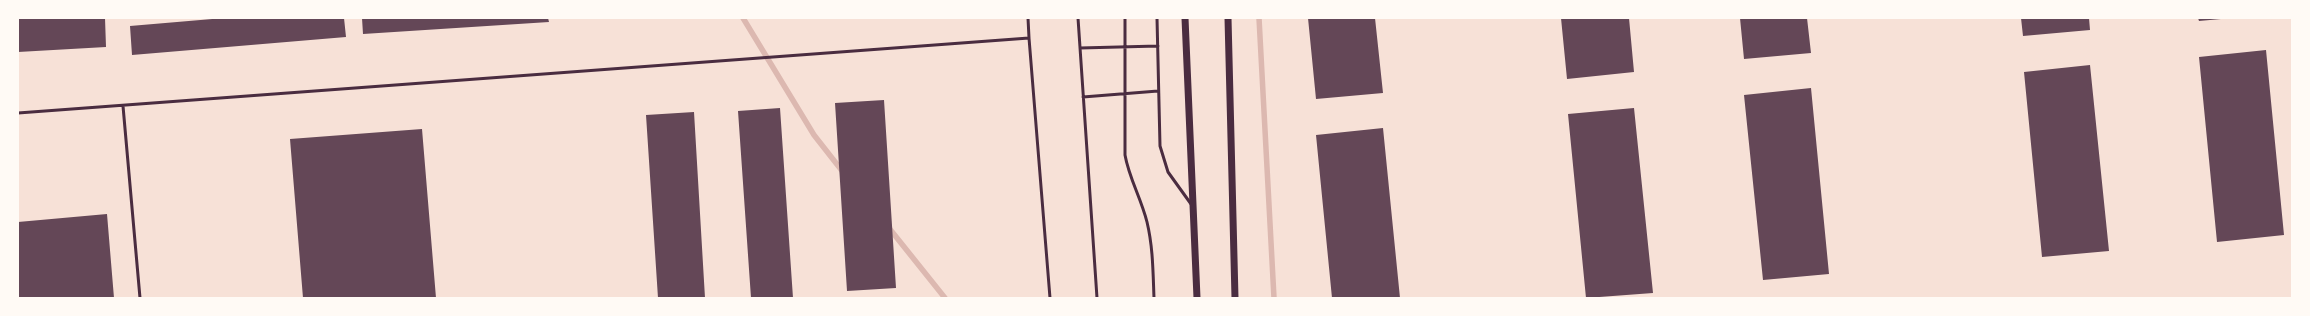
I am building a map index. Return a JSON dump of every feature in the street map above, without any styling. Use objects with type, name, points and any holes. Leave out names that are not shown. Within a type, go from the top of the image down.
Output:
[{"type":"street","points":[[1185,18],[1197,298]]},
{"type":"street","points":[[1228,18],[1235,298]]},
{"type":"lane","points":[[1028,18],[1050,298]]},
{"type":"lane","points":[[1078,18],[1097,298]]},
{"type":"lane","points":[[1125,18],[1125,155],[1127,170],[1148,228],[1152,244],[1154,298]]},
{"type":"lane","points":[[1157,18],[1160,146],[1168,172],[1193,207]]},
{"type":"lane","points":[[18,113],[1029,38]]},
{"type":"lane","points":[[1080,48],[1158,46]]},
{"type":"lane","points":[[1083,98],[1158,91]]},
{"type":"lane","points":[[123,106],[140,298]]},
{"type":"building","points":[[18,18],[105,18],[106,47],[18,52]]},
{"type":"building","points":[[224,18],[344,18],[346,37],[132,55],[130,26]]},
{"type":"building","points":[[362,18],[548,18],[549,22],[363,34]]},
{"type":"building","points":[[1308,18],[1375,18],[1383,93],[1316,99]]},
{"type":"building","points":[[1561,18],[1629,18],[1634,72],[1567,79]]},
{"type":"building","points":[[1740,18],[1807,18],[1811,53],[1744,59]]},
{"type":"building","points":[[2021,18],[2089,18],[2090,30],[2023,36]]},
{"type":"building","points":[[2198,18],[2221,18],[2221,19],[2199,21]]},
{"type":"building","points":[[2266,50],[2284,235],[2217,242],[2199,57]]},
{"type":"building","points":[[2090,65],[2109,251],[2042,257],[2024,72]]},
{"type":"building","points":[[1811,88],[1829,274],[1763,280],[1744,95]]},
{"type":"building","points":[[884,100],[896,288],[847,291],[835,103]]},
{"type":"building","points":[[780,108],[793,298],[751,298],[738,111]]},
{"type":"building","points":[[1634,108],[1653,293],[1586,298],[1568,114]]},
{"type":"building","points":[[694,112],[705,298],[658,298],[646,115]]},
{"type":"building","points":[[1383,128],[1400,298],[1332,298],[1316,135]]},
{"type":"building","points":[[422,129],[436,298],[303,298],[290,139]]},
{"type":"building","points":[[107,214],[114,298],[18,298],[18,222]]},
{"type":"waterway","points":[[743,18],[814,135],[843,172]]},
{"type":"waterway","points":[[1259,18],[1274,298]]},
{"type":"waterway","points":[[889,228],[945,298]]}]
